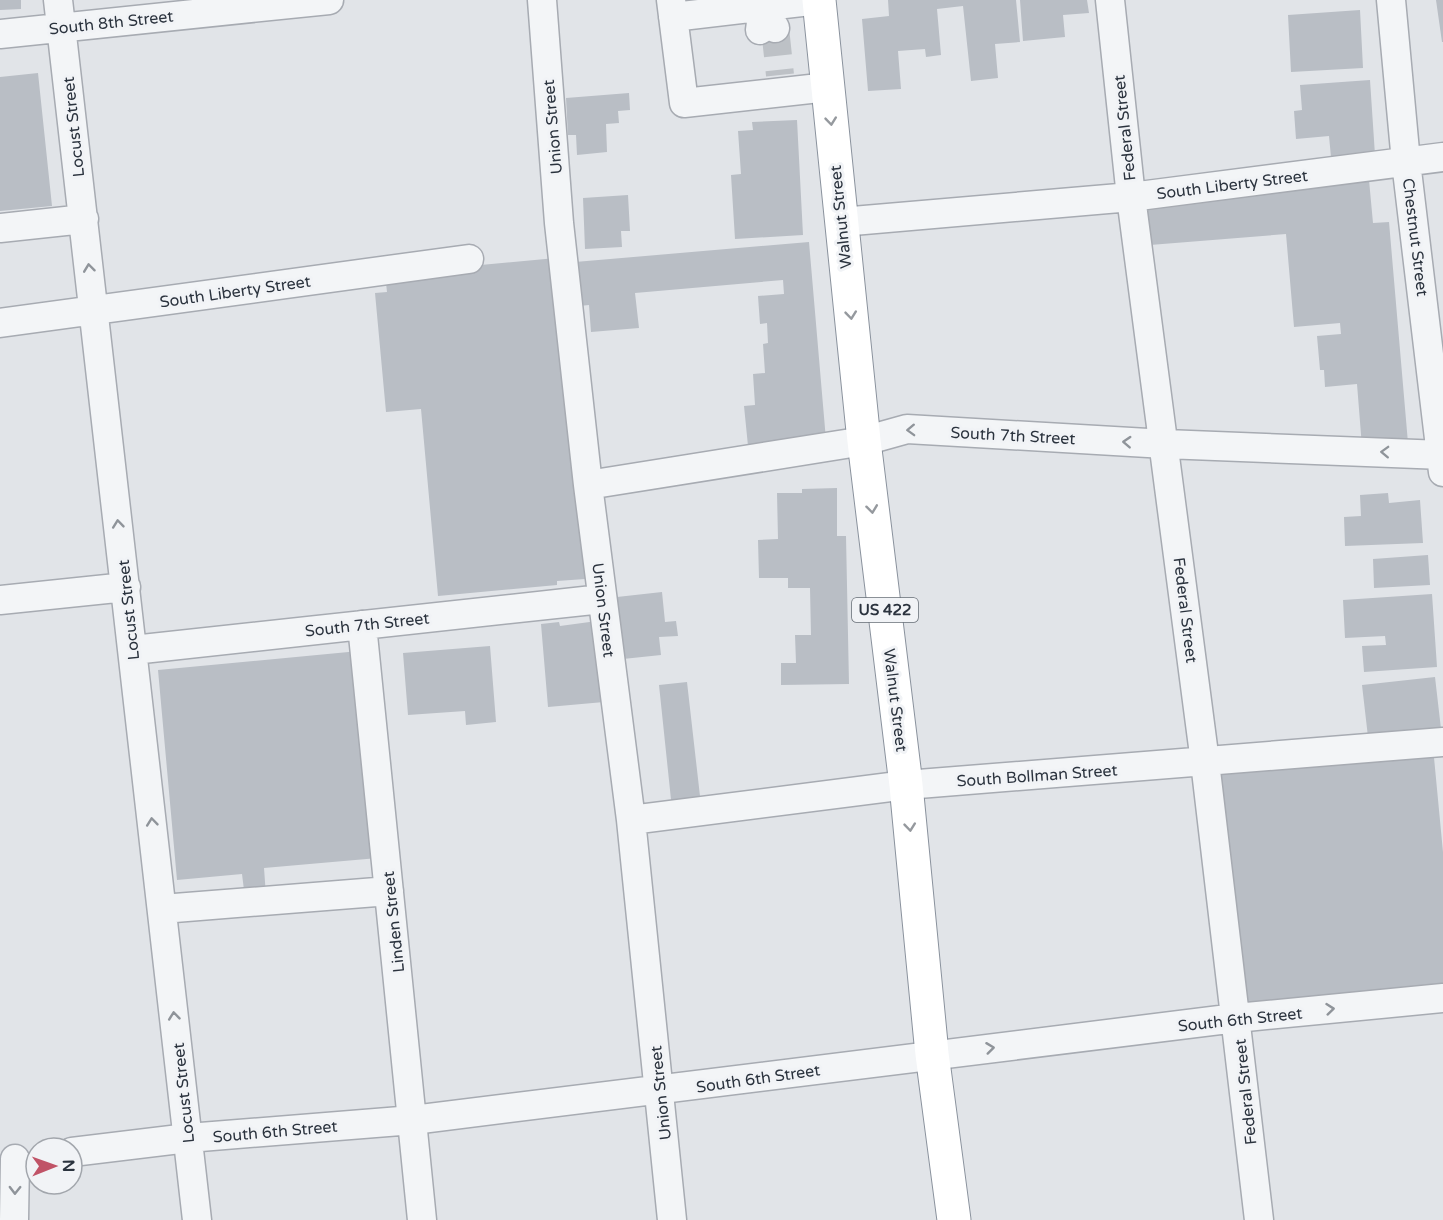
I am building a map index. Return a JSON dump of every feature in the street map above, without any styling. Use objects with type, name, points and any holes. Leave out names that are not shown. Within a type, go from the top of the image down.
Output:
[{"type":"highway","name":"Walnut Street","points":[[819,0],[864,441],[906,785],[932,1054],[954,1220]]},
{"type":"street","name":"South 8th Street","points":[[0,34],[60,13],[329,0]]},
{"type":"street","name":"Union Street","points":[[542,0],[559,223],[588,485],[631,820],[672,1220]]},
{"type":"street","points":[[819,0],[766,22],[672,9],[684,103],[773,82],[828,87]]},
{"type":"street","name":"Federal Street","points":[[1110,0],[1131,197],[1205,762],[1259,1220]]},
{"type":"street","name":"Chestnut Street","points":[[1391,0],[1406,162],[1442,461]]},
{"type":"street","name":"Locust Street","points":[[60,13],[197,1220]]},
{"type":"street","name":"South Liberty Street","points":[[841,222],[1131,197],[1443,157]]},
{"type":"street","points":[[0,228],[84,219]]},
{"type":"street","name":"South Liberty Street","points":[[0,323],[470,259]]},
{"type":"street","name":"South 7th Street","points":[[588,485],[864,441],[907,429],[1442,461]]},
{"type":"street","points":[[0,600],[126,587]]},
{"type":"street","name":"South 7th Street","points":[[133,650],[602,599]]},
{"type":"street","name":"Linden Street","points":[[362,625],[422,1220]]},
{"type":"street","name":"South Bollman Street","points":[[631,820],[906,785],[1443,742]]},
{"type":"street","points":[[162,909],[389,891]]},
{"type":"street","name":"South 6th Street","points":[[84,1151],[188,1138],[412,1120],[1236,1018],[1443,998]]},
{"type":"street","points":[[15,1220],[17,1159]]},
{"type":"building","points":[[0,0],[21,0],[21,9],[0,10]]},
{"type":"building","points":[[888,0],[1016,0],[1020,42],[995,44],[998,78],[971,81],[963,6],[937,9],[941,55],[926,57],[925,49],[898,51],[901,89],[868,91],[862,19],[889,16]]},
{"type":"building","points":[[1020,0],[1087,0],[1089,13],[1063,15],[1065,37],[1023,41]]},
{"type":"building","points":[[1436,0],[1443,0],[1443,42],[1442,42]]},
{"type":"building","points":[[1360,10],[1363,68],[1291,72],[1288,15]]},
{"type":"building","points":[[38,73],[52,206],[0,211],[0,77]]},
{"type":"building","points":[[1370,80],[1375,155],[1331,157],[1329,136],[1296,139],[1294,111],[1302,110],[1300,85]]},
{"type":"building","points":[[629,93],[630,110],[618,111],[619,123],[606,124],[607,152],[577,155],[576,135],[568,135],[566,98]]},
{"type":"building","points":[[797,120],[803,235],[735,239],[731,175],[741,174],[738,131],[753,130],[752,122]]},
{"type":"building","points":[[1369,180],[1373,223],[1389,222],[1408,443],[1362,447],[1357,384],[1325,387],[1324,370],[1320,370],[1317,336],[1341,334],[1340,323],[1294,327],[1286,234],[1150,245],[1147,198]]},
{"type":"building","points":[[628,195],[630,231],[621,231],[622,247],[585,249],[583,198]]},
{"type":"building","points":[[809,242],[826,440],[748,446],[744,406],[755,405],[753,374],[765,373],[763,344],[768,343],[767,323],[760,324],[758,296],[784,294],[783,280],[635,293],[639,328],[591,332],[589,305],[579,306],[575,262]]},
{"type":"building","points":[[556,258],[585,579],[557,581],[557,585],[438,596],[421,409],[386,412],[375,293],[387,292],[385,274]]},
{"type":"building","points":[[837,488],[837,536],[846,536],[849,684],[781,685],[781,663],[796,663],[795,635],[811,635],[810,588],[788,588],[788,578],[759,578],[758,540],[778,539],[777,493],[802,493],[802,489]]},
{"type":"building","points":[[1388,493],[1389,503],[1420,500],[1423,543],[1345,546],[1344,517],[1361,516],[1360,495]]},
{"type":"building","points":[[1428,555],[1430,585],[1374,588],[1373,559]]},
{"type":"building","points":[[662,592],[665,622],[676,621],[678,636],[659,637],[661,655],[623,659],[617,597]]},
{"type":"building","points":[[1432,594],[1437,667],[1364,672],[1362,646],[1386,645],[1385,636],[1345,638],[1343,600]]},
{"type":"building","points":[[597,621],[604,702],[548,707],[541,624],[559,622],[560,626]]},
{"type":"building","points":[[490,646],[496,722],[466,725],[465,711],[408,715],[403,653]]},
{"type":"building","points":[[359,651],[378,858],[264,868],[266,896],[245,898],[242,874],[177,880],[158,670]]},
{"type":"building","points":[[1435,677],[1441,729],[1368,737],[1362,685]]},
{"type":"building","points":[[687,682],[701,805],[672,809],[659,685]]},
{"type":"building","points":[[1433,747],[1443,852],[1443,983],[1242,1003],[1219,768]]},
{"type":"tunnel","points":[[775,28],[780,75]]}]
